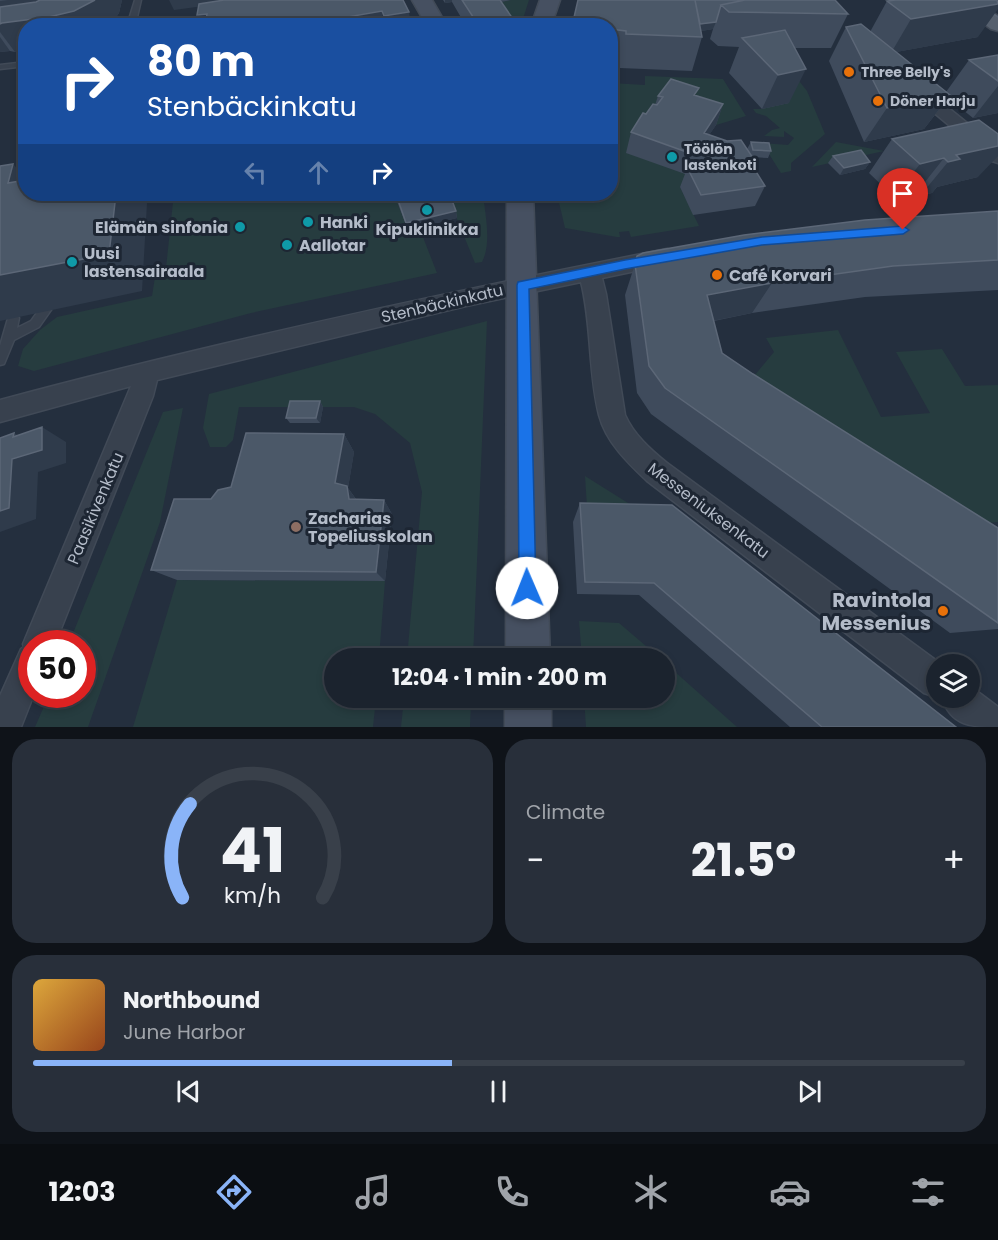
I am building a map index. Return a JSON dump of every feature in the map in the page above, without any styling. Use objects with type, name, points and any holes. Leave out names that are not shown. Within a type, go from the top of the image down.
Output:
[{"type":"main road","points":[[422,0],[432,18]]},
{"type":"main road","points":[[544,18],[550,0]]},
{"type":"main road","points":[[960,0],[998,25]]},
{"type":"main road","points":[[520,201],[528,648]]},
{"type":"main road","points":[[528,708],[528,727]]},
{"type":"street","points":[[898,75],[998,157]]},
{"type":"street","name":"Stenbäckinkatu","points":[[0,411],[147,372],[523,285],[686,254]]},
{"type":"street","name":"Messeniuksenkatu","points":[[589,272],[612,415],[618,431],[633,450],[657,472],[926,674]]},
{"type":"street","name":"Paasikivenkatu","points":[[45,630],[141,396],[147,372]]},
{"type":"street","points":[[4,727],[18,694]]},
{"type":"street","points":[[972,708],[998,727]]},
{"type":"lane","points":[[133,18],[138,0]]},
{"type":"lane","points":[[0,68],[18,65]]},
{"type":"lane","points":[[10,337],[35,324],[45,310]]},
{"type":"lane","points":[[0,360],[10,337],[13,318]]},
{"type":"green space","points":[[529,0],[523,18],[499,18],[489,4]]},
{"type":"green space","points":[[645,76],[723,79],[746,116],[716,125],[688,116],[626,152],[688,175],[680,187],[699,226],[631,237],[629,231],[619,232],[620,237],[617,237],[565,228],[559,201],[618,201],[618,83],[645,85]]},
{"type":"green space","points":[[796,77],[807,91],[825,134],[791,163],[791,171],[781,173],[762,143],[788,145],[794,138],[784,131],[784,137],[764,136],[780,128],[753,109],[762,109]]},
{"type":"green space","points":[[836,142],[884,151],[812,167]]},
{"type":"green space","points":[[397,201],[408,230],[419,227],[437,273],[251,313],[34,371],[18,366],[23,349],[40,330],[57,317],[152,296],[156,271],[166,268],[173,202]]},
{"type":"green space","points":[[484,201],[487,246],[482,262],[475,263],[450,202]]},
{"type":"green space","points":[[487,321],[473,648],[408,648],[422,492],[410,443],[375,414],[354,407],[239,407],[233,440],[226,447],[210,447],[203,428],[209,394]]},
{"type":"green space","points":[[838,330],[881,417],[930,413],[896,352],[942,349],[965,386],[998,385],[998,522],[965,525],[745,387],[774,352],[766,338]]},
{"type":"green space","points":[[183,408],[160,522],[96,704],[96,630],[74,630],[163,412]]},
{"type":"green space","points":[[585,476],[636,508],[588,522]]},
{"type":"green space","points":[[177,580],[385,581],[380,648],[324,648],[324,708],[375,708],[373,727],[133,727]]},
{"type":"green space","points":[[579,621],[619,623],[648,648],[581,648]]},
{"type":"green space","points":[[675,672],[737,727],[586,727],[585,708],[675,708]]},
{"type":"green space","points":[[43,708],[95,708],[88,727],[35,727]]},
{"type":"green space","points":[[403,708],[471,708],[470,727],[401,727]]},
{"type":"building","points":[[40,0],[95,0],[74,11],[41,18],[18,18],[18,21],[0,24],[0,7]]},
{"type":"building","points":[[224,0],[403,0],[409,12],[384,16],[382,11],[342,18],[206,18],[207,14],[197,15],[199,4]]},
{"type":"building","points":[[462,0],[500,0],[512,18],[474,18]]},
{"type":"building","points":[[578,0],[695,0],[702,37],[626,34],[626,31],[618,30],[618,18],[574,18]]},
{"type":"building","points":[[695,0],[745,0],[721,5],[716,22],[700,24]]},
{"type":"building","points":[[745,0],[835,0],[848,14],[729,12],[721,5]]},
{"type":"building","points":[[997,0],[998,4],[911,19],[887,1]]},
{"type":"building","points":[[861,24],[950,95],[887,108],[846,27]]},
{"type":"building","points":[[785,30],[806,69],[778,75],[742,38]]},
{"type":"building","points":[[998,55],[998,81],[969,60]]},
{"type":"building","points":[[671,79],[699,88],[694,95],[723,104],[704,133],[727,141],[741,140],[755,161],[750,162],[765,186],[701,195],[687,167],[690,163],[710,161],[704,152],[698,150],[695,155],[631,132],[643,113],[646,114],[653,104],[657,105],[663,97],[658,96]]},
{"type":"building","points":[[979,120],[998,134],[998,146],[956,155],[960,159],[948,162],[944,158],[920,164],[892,139]]},
{"type":"building","points":[[751,142],[769,143],[771,151],[753,150]]},
{"type":"building","points":[[861,150],[870,162],[844,168],[833,156]]},
{"type":"building","points":[[13,164],[8,183],[18,181],[18,201],[115,201],[109,254],[0,275],[0,166]]},
{"type":"building","points":[[398,201],[452,201],[456,211],[406,223]]},
{"type":"building","points":[[998,211],[998,260],[893,266],[772,283],[707,295],[722,353],[998,528],[998,623],[665,388],[649,366],[635,264],[637,256],[643,253],[744,235],[865,220]]},
{"type":"building","points":[[290,401],[320,401],[316,418],[286,418]]},
{"type":"building","points":[[42,427],[42,450],[12,459],[9,508],[0,511],[0,438],[14,433],[13,437]]},
{"type":"building","points":[[246,433],[344,434],[335,483],[347,486],[349,499],[384,500],[376,572],[151,570],[174,499],[211,499],[218,490],[231,487]]},
{"type":"building","points":[[580,503],[672,505],[926,704],[926,708],[932,708],[956,727],[822,727],[654,583],[585,582]]},
{"type":"tram line","points":[[971,0],[998,17]]},
{"type":"place","name":"Three Belly's","points":[[849,72]]},
{"type":"place","name":"Döner Harju","points":[[878,101]]},
{"type":"place","name":"Töölön lastenkoti","points":[[672,157]]},
{"type":"place","name":"Kipuklinikka","points":[[427,210]]},
{"type":"place","name":"Hanki","points":[[308,222]]},
{"type":"place","name":"Elämän sinfonia","points":[[240,227]]},
{"type":"place","name":"Aallotar","points":[[287,245]]},
{"type":"place","name":"Uusi lastensairaala","points":[[72,262]]},
{"type":"place","name":"Café Korvari","points":[[717,275]]},
{"type":"place","name":"Zacharias Topeliusskolan","points":[[296,527]]},
{"type":"place","name":"Ravintola Messenius","points":[[943,611]]},
{"type":"route","points":[[527,588],[523,285],[625,264],[762,241],[903,230]]}]
